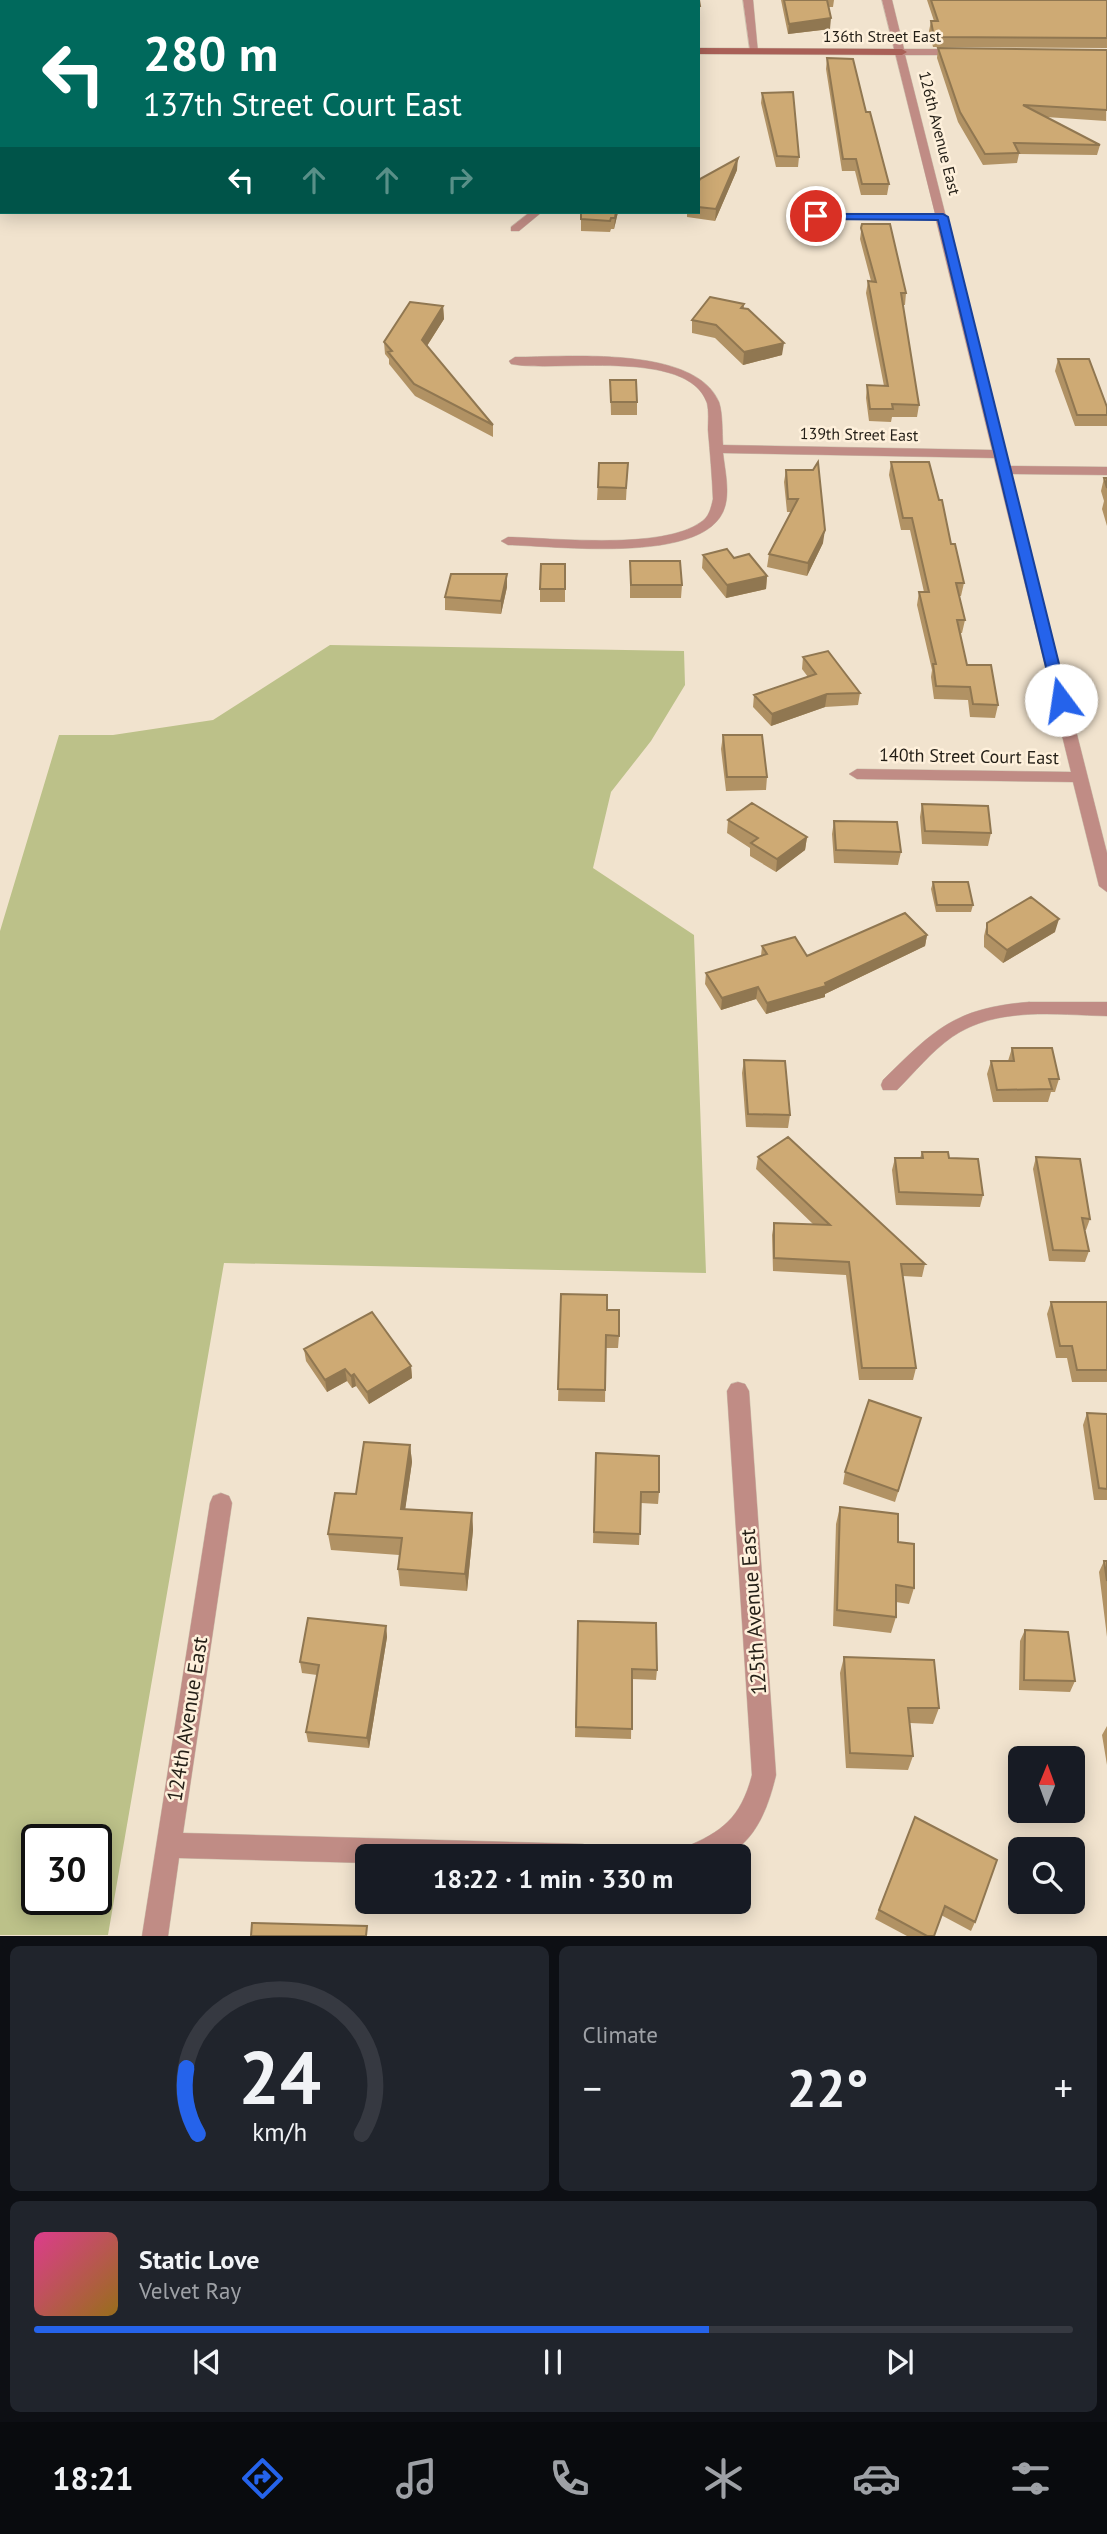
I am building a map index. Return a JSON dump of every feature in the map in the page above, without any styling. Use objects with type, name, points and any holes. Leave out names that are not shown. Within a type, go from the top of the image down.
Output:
[{"type":"street","points":[[748,0],[754,51]]},
{"type":"street","name":"126th Avenue East","points":[[887,0],[1107,886]]},
{"type":"street","name":"136th Street East","points":[[700,51],[970,52]]},
{"type":"street","points":[[515,229],[534,214]]},
{"type":"street","points":[[816,216],[943,217]]},
{"type":"street","points":[[508,541],[673,540],[705,527],[718,512],[720,499],[713,402],[707,389],[688,375],[663,366],[643,363],[515,361]]},
{"type":"street","name":"139th Street East","points":[[717,450],[1000,454]]},
{"type":"street","points":[[1004,470],[1107,471]]},
{"type":"street","name":"140th Street Court East","points":[[857,774],[1080,777]]},
{"type":"street","points":[[890,1085],[938,1039],[954,1027],[983,1015],[1041,1008],[1107,1009]]},
{"type":"street","name":"125th Avenue East","points":[[723,1844],[742,1827],[751,1814],[764,1775],[738,1391]]},
{"type":"street","name":"124th Avenue East","points":[[155,1936],[221,1503]]},
{"type":"street","points":[[168,1845],[355,1850]]},
{"type":"green space","points":[[330,645],[684,651],[685,685],[651,741],[611,792],[593,868],[694,935],[706,1273],[224,1263],[112,1912],[112,1824],[21,1824],[21,1915],[111,1915],[108,1935],[0,1935],[0,931],[59,735],[113,735],[213,720]]},
{"type":"building","points":[[784,0],[827,0],[831,18],[789,24]]},
{"type":"building","points":[[931,0],[1107,0],[1107,38],[934,37],[931,21],[938,21]]},
{"type":"building","points":[[938,48],[1107,50],[1107,110],[1023,105],[1100,145],[1014,143],[1019,153],[985,154],[960,112]]},
{"type":"building","points":[[827,58],[853,59],[866,112],[870,112],[889,184],[862,184],[856,159],[843,159]]},
{"type":"building","points":[[793,92],[799,157],[777,156],[762,93]]},
{"type":"building","points":[[738,158],[716,209],[700,207],[700,179]]},
{"type":"building","points":[[581,214],[616,214],[610,221],[581,219]]},
{"type":"building","points":[[862,224],[890,224],[906,293],[901,293],[919,405],[892,404],[893,409],[870,409],[867,385],[888,386],[868,281],[876,282]]},
{"type":"building","points":[[710,297],[744,304],[741,308],[748,309],[784,343],[744,352],[716,325],[692,320]]},
{"type":"building","points":[[410,302],[443,306],[422,340],[493,425],[414,384],[388,352],[392,351],[384,342]]},
{"type":"building","points":[[1058,359],[1089,359],[1107,407],[1107,415],[1077,415]]},
{"type":"building","points":[[610,380],[636,380],[637,402],[611,402]]},
{"type":"building","points":[[818,462],[825,530],[808,563],[769,554],[798,499],[788,499],[786,470],[813,470]]},
{"type":"building","points":[[891,462],[929,462],[939,500],[942,500],[951,544],[955,544],[964,583],[956,583],[965,620],[957,620],[967,665],[991,665],[998,705],[973,704],[970,687],[936,686],[933,664],[936,664],[919,592],[929,592],[912,518],[903,518]]},
{"type":"building","points":[[599,463],[628,463],[626,488],[598,487]]},
{"type":"building","points":[[727,549],[734,558],[749,554],[767,576],[727,585],[703,555]]},
{"type":"building","points":[[630,561],[680,561],[682,585],[631,585]]},
{"type":"building","points":[[541,564],[565,564],[565,589],[540,589]]},
{"type":"building","points":[[451,574],[507,574],[501,601],[445,597]]},
{"type":"building","points":[[828,651],[860,693],[827,694],[772,714],[754,695],[816,674],[803,657]]},
{"type":"building","points":[[723,735],[762,735],[767,777],[727,777]]},
{"type":"building","points":[[752,803],[807,837],[777,859],[751,843],[758,838],[728,820]]},
{"type":"building","points":[[922,804],[988,806],[991,833],[925,831]]},
{"type":"building","points":[[834,821],[897,822],[901,852],[836,850]]},
{"type":"building","points":[[933,882],[968,882],[973,905],[937,905]]},
{"type":"building","points":[[1031,897],[1059,919],[1007,950],[987,934],[987,923]]},
{"type":"building","points":[[905,913],[927,935],[825,983],[826,986],[767,1003],[758,987],[722,998],[706,973],[767,954],[762,946],[795,937],[807,956]]},
{"type":"building","points":[[1012,1048],[1052,1048],[1059,1079],[1049,1079],[1052,1089],[997,1090],[991,1061],[1014,1061]]},
{"type":"building","points":[[744,1060],[785,1061],[790,1115],[748,1114]]},
{"type":"building","points":[[788,1137],[925,1264],[901,1264],[916,1368],[862,1368],[849,1262],[774,1258],[774,1223],[830,1225],[758,1157]]},
{"type":"building","points":[[922,1152],[948,1152],[949,1158],[978,1159],[983,1195],[899,1192],[895,1158],[923,1158]]},
{"type":"building","points":[[1036,1157],[1080,1159],[1090,1219],[1082,1218],[1089,1251],[1053,1250]]},
{"type":"building","points":[[561,1294],[607,1295],[607,1310],[619,1310],[619,1336],[606,1335],[605,1390],[558,1389]]},
{"type":"building","points":[[1051,1302],[1107,1302],[1107,1370],[1077,1370],[1072,1346],[1060,1346]]},
{"type":"building","points":[[372,1312],[411,1366],[367,1392],[354,1374],[351,1376],[345,1369],[325,1380],[304,1349]]},
{"type":"building","points":[[869,1400],[921,1418],[898,1491],[845,1472]]},
{"type":"building","points":[[1087,1413],[1107,1414],[1107,1489],[1099,1488]]},
{"type":"building","points":[[364,1442],[410,1445],[401,1509],[472,1513],[465,1574],[398,1569],[402,1538],[328,1534],[335,1493],[356,1494]]},
{"type":"building","points":[[596,1453],[659,1456],[659,1492],[641,1492],[640,1534],[594,1532]]},
{"type":"building","points":[[840,1507],[898,1514],[898,1542],[914,1544],[914,1588],[896,1585],[896,1617],[837,1610]]},
{"type":"building","points":[[308,1618],[386,1626],[367,1738],[306,1732],[319,1665],[300,1662]]},
{"type":"building","points":[[578,1621],[656,1623],[657,1670],[632,1669],[632,1729],[576,1727]]},
{"type":"building","points":[[1025,1630],[1068,1632],[1075,1681],[1024,1680]]},
{"type":"building","points":[[844,1657],[934,1660],[939,1708],[908,1708],[913,1756],[850,1753]]},
{"type":"building","points":[[915,1817],[997,1860],[975,1922],[945,1906],[934,1936],[927,1936],[879,1910]]},
{"type":"building","points":[[252,1923],[367,1926],[366,1936],[251,1936]]},
{"type":"route","points":[[816,216],[943,217],[1061,700]]}]
